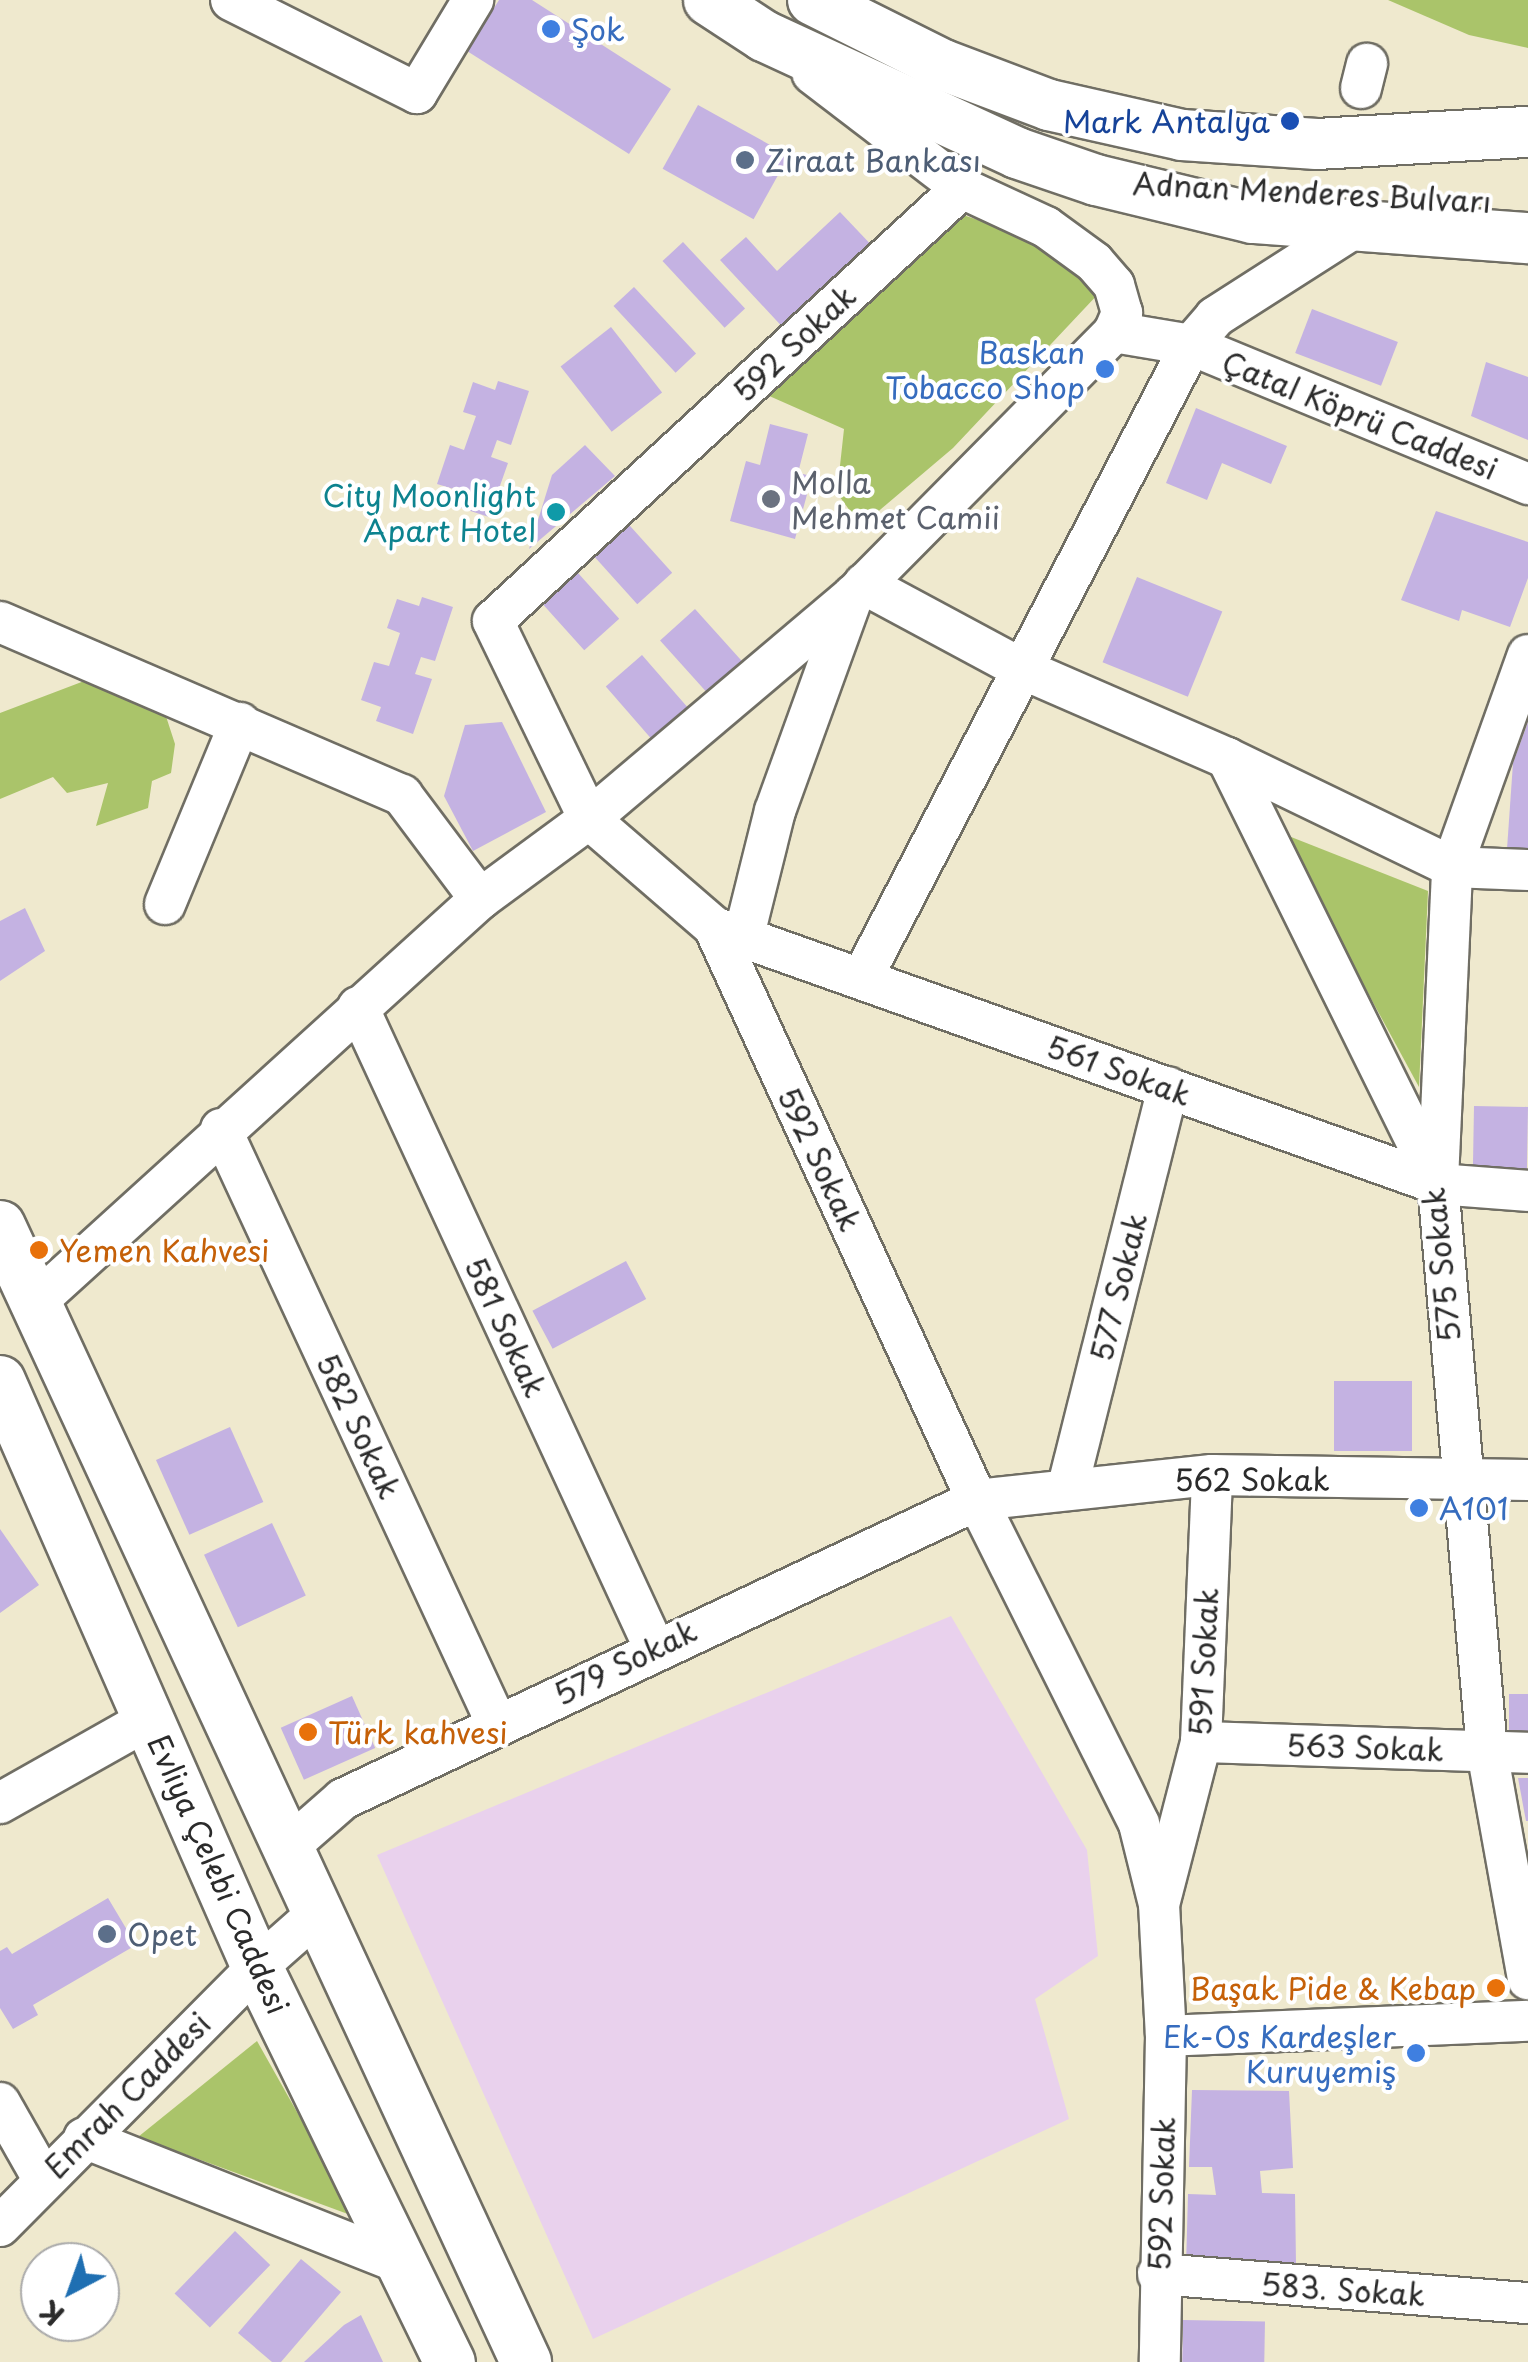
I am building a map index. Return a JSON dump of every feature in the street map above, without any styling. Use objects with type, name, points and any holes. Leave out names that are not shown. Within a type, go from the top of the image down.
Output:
[{"type":"main road","name":"Adnan Menderes Bulvarı","points":[[709,0],[764,36],[1016,152],[1096,180],[1253,218],[1528,238]]},
{"type":"main road","name":"Adnan Menderes Bulvarı","points":[[813,0],[943,65],[1049,105],[1182,134],[1317,144],[1528,132]]},
{"type":"main road","points":[[1317,144],[1528,166]]},
{"type":"main road","name":"Adnan Menderes Bulvarı","points":[[1096,180],[1528,204]]},
{"type":"main road","points":[[0,1226],[18,1294],[287,1848],[526,2362]]},
{"type":"main road","name":"Evliya Çelebi Caddesi","points":[[0,1381],[257,1967],[450,2362]]},
{"type":"street","points":[[231,0],[417,93],[473,0]]},
{"type":"street","points":[[18,1294],[221,1129],[480,899],[589,818],[859,590],[1114,332],[1122,313],[1114,285],[1094,262],[1046,228],[962,188],[764,36]]},
{"type":"street","name":"592 Sokak","points":[[962,188],[493,621],[589,818],[729,933],[977,1500],[1139,1824],[1159,1904],[1166,2036],[1158,2274],[1160,2362]]},
{"type":"street","points":[[862,978],[1191,346],[1215,317],[1359,226]]},
{"type":"street","name":"Çatal Köprü Caddesi","points":[[1114,332],[1191,346],[1528,484]]},
{"type":"street","points":[[859,590],[1020,668],[1226,758],[1452,867],[1528,870]]},
{"type":"street","points":[[729,933],[859,590]]},
{"type":"street","points":[[0,622],[402,794],[480,899]]},
{"type":"street","points":[[1438,1184],[1452,867],[1528,655]]},
{"type":"street","points":[[165,904],[240,723]]},
{"type":"street","name":"575 Sokak","points":[[1226,758],[1438,1184],[1460,1482],[1487,1750],[1528,1979]]},
{"type":"street","name":"561 Sokak","points":[[729,933],[1438,1184],[1528,1191]]},
{"type":"street","name":"581 Sokak","points":[[358,1008],[654,1648]]},
{"type":"street","name":"577 Sokak","points":[[1068,1486],[1168,1087]]},
{"type":"street","name":"582 Sokak","points":[[221,1129],[497,1724]]},
{"type":"street","name":"562 Sokak","points":[[977,1500],[1068,1486],[1212,1476],[1528,1480]]},
{"type":"street","name":"591 Sokak","points":[[1159,1904],[1201,1742],[1212,1476]]},
{"type":"street","name":"579 Sokak","points":[[287,1848],[343,1800],[654,1648],[977,1500]]},
{"type":"street","points":[[0,1804],[151,1718]]},
{"type":"street","name":"563 Sokak","points":[[1201,1742],[1528,1752]]},
{"type":"street","name":"Emrah Caddesi","points":[[0,2226],[42,2178],[257,1967],[317,1914]]},
{"type":"street","points":[[1166,2036],[1528,2021]]},
{"type":"street","points":[[0,2103],[42,2178]]},
{"type":"street","points":[[84,2138],[403,2264]]},
{"type":"street","name":"583. Sokak","points":[[1158,2274],[1528,2303]]},
{"type":"shaded area","points":[[951,1616],[1087,1850],[1098,1956],[1035,1999],[1069,2119],[593,2339],[377,1855]]},
{"type":"green space","points":[[1388,0],[1528,0],[1528,48],[1469,35]]},
{"type":"green space","points":[[960,214],[1032,238],[1100,292],[953,448],[861,526],[837,493],[844,429],[767,395]]},
{"type":"green space","points":[[100,675],[162,704],[175,744],[171,773],[152,781],[148,808],[96,826],[108,783],[67,793],[53,777],[0,799],[0,713]]},
{"type":"green space","points":[[1281,833],[1428,891],[1419,1087]]},
{"type":"green space","points":[[257,2041],[356,2217],[138,2137]]},
{"type":"building","points":[[499,0],[532,0],[671,89],[629,154],[467,51]]},
{"type":"building","points":[[698,105],[789,155],[754,219],[663,169]]},
{"type":"building","points":[[840,212],[877,251],[788,333],[720,260],[746,237],[777,271]]},
{"type":"building","points":[[683,242],[745,309],[725,328],[663,261]]},
{"type":"building","points":[[634,287],[696,354],[676,373],[614,306]]},
{"type":"building","points":[[1312,309],[1398,342],[1381,386],[1295,353]]},
{"type":"building","points":[[611,327],[662,392],[612,432],[561,366]]},
{"type":"building","points":[[1486,362],[1528,377],[1528,440],[1471,416]]},
{"type":"building","points":[[498,381],[529,391],[511,445],[497,440],[491,457],[508,463],[489,517],[452,505],[457,490],[437,484],[450,445],[464,450],[476,416],[463,412],[473,382],[495,390]]},
{"type":"building","points":[[1196,408],[1287,446],[1271,484],[1222,463],[1207,500],[1166,483]]},
{"type":"building","name":"Molla Mehmet Camii","points":[[770,424],[808,434],[798,473],[812,476],[795,539],[730,521],[746,461],[760,465]]},
{"type":"building","name":"City Moonlight Apart Hotel","points":[[585,445],[615,476],[529,549],[552,475]]},
{"type":"building","points":[[1436,511],[1528,542],[1528,578],[1510,627],[1462,610],[1459,621],[1401,600]]},
{"type":"building","points":[[622,517],[672,573],[637,604],[587,548]]},
{"type":"building","points":[[569,563],[619,619],[584,650],[534,594]]},
{"type":"building","points":[[1137,577],[1222,611],[1188,697],[1103,662]]},
{"type":"building","points":[[422,597],[453,607],[435,661],[421,657],[415,674],[432,679],[413,734],[376,721],[381,707],[361,700],[374,662],[389,666],[400,633],[387,628],[397,599],[419,606]]},
{"type":"building","points":[[695,609],[745,664],[710,695],[660,640]]},
{"type":"building","points":[[642,655],[691,711],[654,742],[606,686]]},
{"type":"building","points":[[502,722],[546,812],[473,851],[444,796],[465,725]]},
{"type":"building","points":[[1528,722],[1528,851],[1507,849],[1513,763]]},
{"type":"building","points":[[25,908],[45,951],[0,981],[0,921]]},
{"type":"building","points":[[1474,1106],[1528,1107],[1527,1173],[1473,1172]]},
{"type":"building","points":[[626,1261],[646,1299],[553,1349],[532,1311]]},
{"type":"building","points":[[1334,1381],[1412,1381],[1412,1451],[1334,1451]]},
{"type":"building","points":[[230,1427],[263,1502],[189,1535],[156,1460]]},
{"type":"building","points":[[272,1523],[306,1596],[238,1627],[204,1555]]},
{"type":"building","points":[[0,1529],[39,1585],[0,1613]]},
{"type":"building","points":[[1509,1694],[1528,1694],[1528,1736],[1509,1736]]},
{"type":"building","points":[[352,1696],[375,1748],[304,1780],[281,1728]]},
{"type":"building","points":[[1518,1778],[1528,1778],[1528,1821],[1526,1821]]},
{"type":"building","points":[[108,1898],[136,1945],[33,2005],[38,2015],[13,2029],[0,2008],[0,1951],[7,1947],[12,1954]]},
{"type":"building","points":[[1192,2090],[1289,2091],[1293,2168],[1260,2171],[1262,2193],[1295,2194],[1296,2264],[1186,2266],[1188,2194],[1216,2195],[1212,2167],[1189,2167]]},
{"type":"building","points":[[235,2231],[270,2265],[210,2328],[175,2294]]},
{"type":"building","points":[[301,2259],[341,2292],[281,2362],[272,2362],[238,2333]]},
{"type":"building","points":[[361,2315],[383,2362],[304,2362],[344,2325]]},
{"type":"building","points":[[1183,2320],[1265,2321],[1264,2362],[1182,2362]]},
{"type":"place","name":"Şok","points":[[551,29]]},
{"type":"place","name":"Mark Antalya","points":[[1290,121]]},
{"type":"place","name":"Ziraat Bankası","points":[[745,160]]},
{"type":"place","name":"Baskan Tobacco Shop","points":[[1105,369]]},
{"type":"place","name":"Molla Mehmet Camii","points":[[771,499]]},
{"type":"place","name":"City Moonlight Apart Hotel","points":[[556,512]]},
{"type":"place","name":"Yemen Kahvesi","points":[[39,1250]]},
{"type":"place","name":"A101","points":[[1419,1508]]},
{"type":"place","name":"Türk kahvesi","points":[[308,1732]]},
{"type":"place","name":"Opet","points":[[107,1934]]},
{"type":"place","name":"Başak Pide & Kebap","points":[[1496,1988]]},
{"type":"place","name":"Ek-Os Kardeşler Kuruyemiş","points":[[1416,2053]]}]
